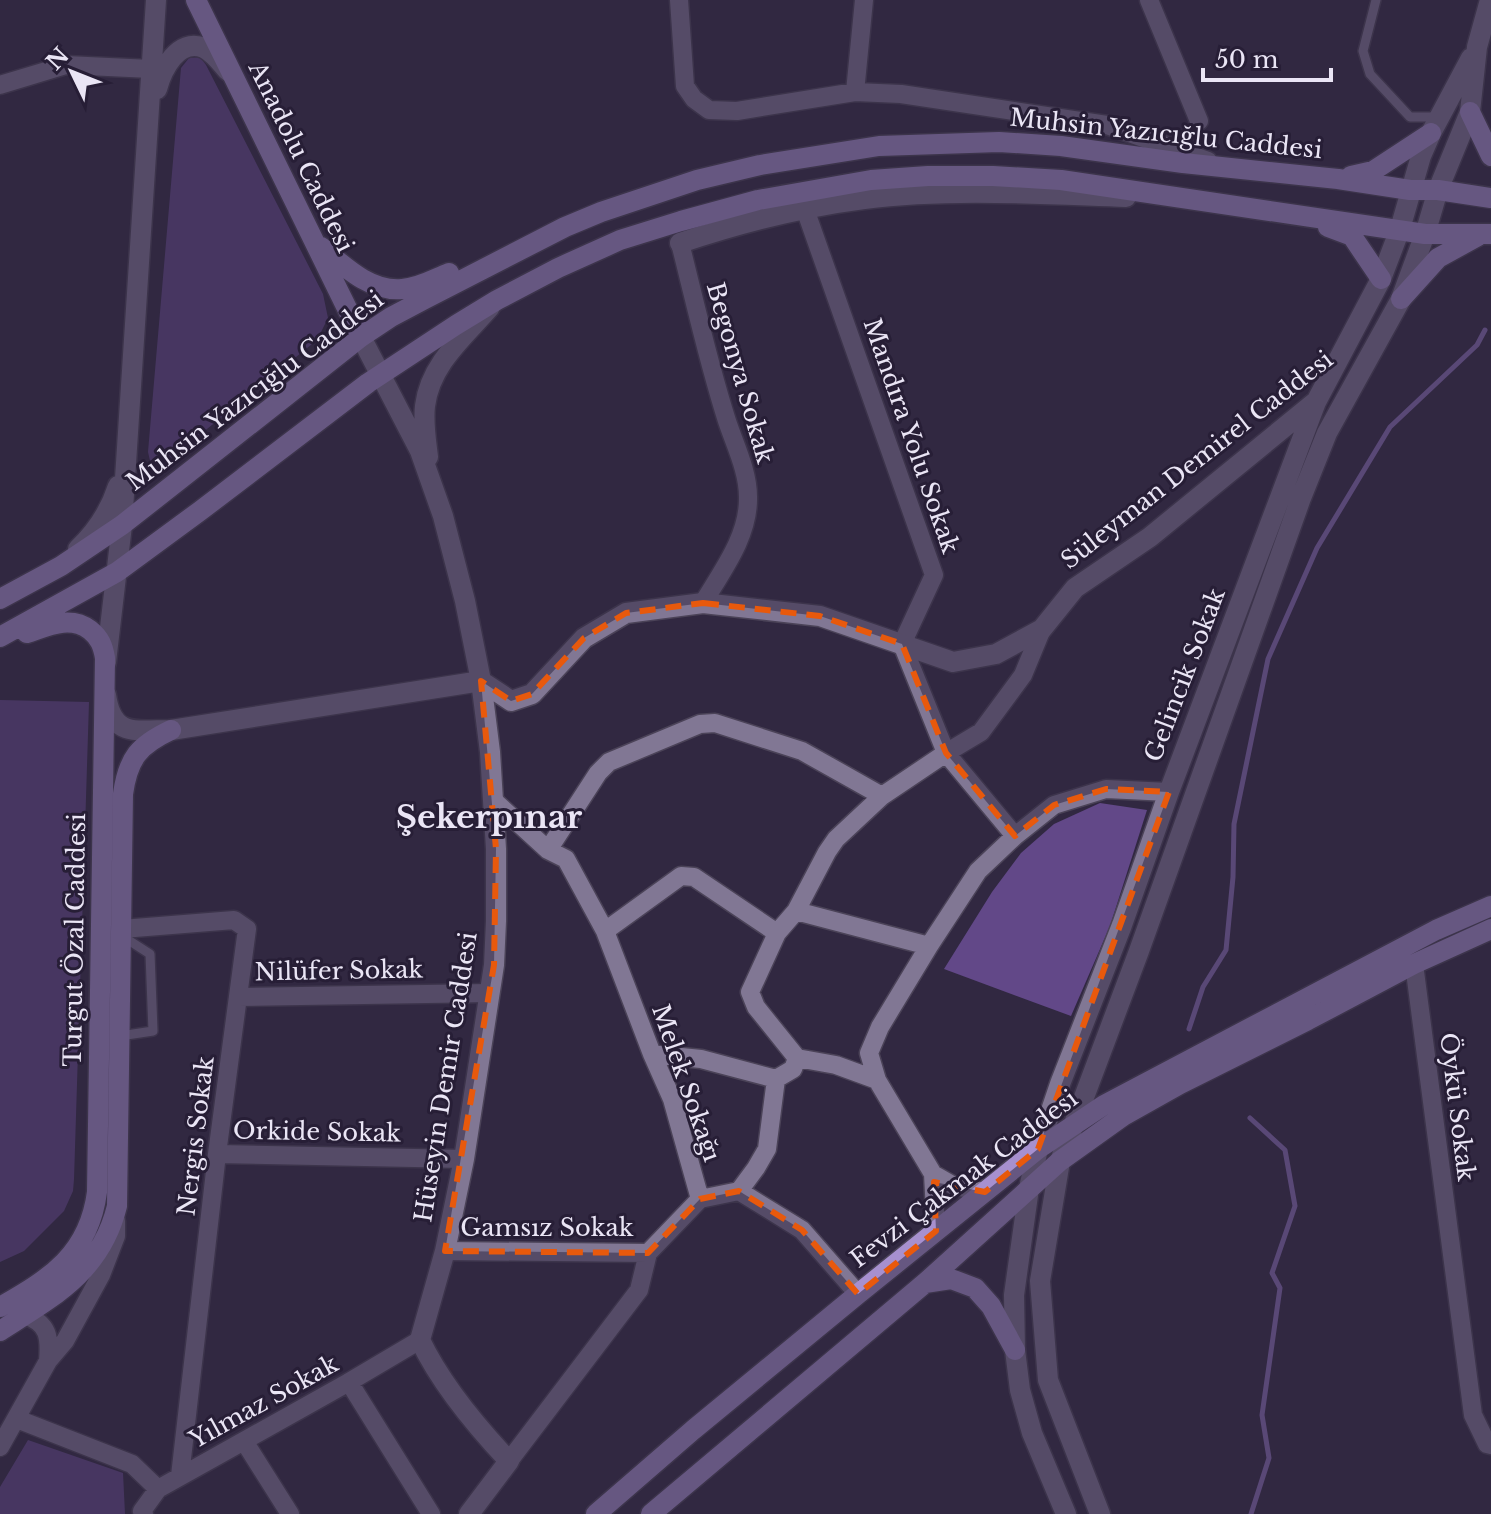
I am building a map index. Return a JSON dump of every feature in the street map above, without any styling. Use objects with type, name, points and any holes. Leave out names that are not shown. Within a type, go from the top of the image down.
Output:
[{"type":"main road","name":"Anadolu Caddesi","points":[[196,0],[361,337]]},
{"type":"main road","points":[[1470,112],[1491,156]]},
{"type":"main road","points":[[1338,179],[1373,171],[1435,125]]},
{"type":"main road","name":"Muhsin Yazıcığlu Caddesi","points":[[0,599],[61,566],[122,525],[361,337],[402,311],[565,227],[697,180],[760,165],[879,146],[983,142],[1061,146],[1491,198]]},
{"type":"main road","points":[[0,639],[117,572],[381,375],[497,300],[620,240],[758,200],[871,180],[928,176],[1061,180],[1425,234],[1486,234]]},
{"type":"main road","points":[[1298,216],[1352,236],[1381,279]]},
{"type":"main road","points":[[314,241],[366,282],[400,290],[416,287],[565,227]]},
{"type":"main road","points":[[1401,299],[1438,258],[1486,234]]},
{"type":"main road","name":"Turgut Özal Caddesi","points":[[0,639],[74,622],[97,636],[103,647],[104,681],[95,1208],[86,1234],[70,1258],[0,1307]]},
{"type":"main road","name":"Turgut Özal Caddesi","points":[[0,1331],[73,1282],[97,1255],[113,1222],[117,1206],[123,794],[135,754],[152,739],[171,730]]},
{"type":"main road","name":"Fevzi Çakmak Caddesi","points":[[596,1514],[693,1430],[1038,1149],[1104,1105],[1436,930],[1491,906]]},
{"type":"main road","name":"Fevzi Çakmak Caddesi","points":[[651,1514],[925,1283],[1060,1161],[1123,1116],[1414,964],[1491,929]]},
{"type":"main road","points":[[925,1283],[951,1279],[975,1288],[991,1306],[1015,1350]]},
{"type":"street","points":[[156,0],[122,525],[104,681],[108,711],[118,723],[132,730],[171,730],[481,681]]},
{"type":"street","points":[[679,0],[685,86],[694,99],[709,110],[737,111],[855,92],[901,94],[1107,125],[1225,167]]},
{"type":"street","points":[[855,92],[864,0]]},
{"type":"street","points":[[1149,0],[1199,121]]},
{"type":"street","points":[[1477,47],[1490,0]]},
{"type":"street","points":[[148,119],[161,74],[176,53],[185,48],[195,46],[205,49],[233,77]]},
{"type":"street","name":"Gelincik Sokak","points":[[1100,1514],[1048,1380],[1040,1281],[1060,1161],[1139,951],[1301,498],[1327,433],[1401,299],[1438,190],[1470,112],[1477,47]]},
{"type":"street","name":"Gelincik Sokak","points":[[1066,1514],[1032,1433],[1020,1390],[1015,1350],[1014,1295],[1029,1188],[1038,1149],[1316,402],[1381,279],[1400,229],[1421,156],[1477,47]]},
{"type":"street","points":[[0,85],[66,65],[151,69]]},
{"type":"street","points":[[680,243],[739,224],[805,209],[919,194],[1055,194],[1188,199]]},
{"type":"street","name":"Mandıra Yolu Sokak","points":[[805,209],[934,575],[902,644]]},
{"type":"street","name":"Begonya Sokak","points":[[680,243],[749,497],[745,525],[730,558],[703,603]]},
{"type":"street","points":[[430,477],[424,423],[432,376],[497,300]]},
{"type":"street","name":"Hüseyin Demir Caddesi","points":[[361,337],[420,451],[443,516],[481,681],[490,752],[496,849],[494,965],[464,1159],[445,1251],[420,1340]]},
{"type":"street","name":"Süleyman Demirel Caddesi","points":[[481,681],[511,701],[532,694],[584,638],[626,613],[703,603],[820,616],[953,662],[996,654],[1042,629],[1075,588],[1150,537],[1369,356]]},
{"type":"street","points":[[61,566],[92,536],[104,519],[126,459]]},
{"type":"street","points":[[877,1080],[836,1065],[797,1058],[756,1007],[750,992],[777,933],[796,911],[836,839],[882,796],[981,732],[1023,675],[1042,629]]},
{"type":"street","points":[[435,688],[456,680],[464,673],[472,654],[472,634]]},
{"type":"street","points":[[902,644],[946,753],[1015,836]]},
{"type":"street","points":[[548,850],[598,773],[609,762],[700,724],[715,723],[802,751],[882,796]]},
{"type":"street","points":[[936,1231],[933,1174],[877,1080],[869,1053],[880,1027],[978,871],[1015,836],[1054,805],[1106,789],[1169,792]]},
{"type":"street","name":"Melek Sokağı","points":[[493,800],[548,850],[566,859],[605,931],[672,1099],[700,1199],[648,1253],[639,1290],[509,1461]]},
{"type":"street","points":[[605,931],[681,876],[694,877],[777,933]]},
{"type":"street","points":[[796,911],[929,946]]},
{"type":"street","name":"Nergis Sokak","points":[[122,932],[234,920],[247,929],[217,1154],[180,1476]]},
{"type":"street","name":"Öykü Sokak","points":[[1414,964],[1473,1415],[1489,1444]]},
{"type":"street","name":"Nilüfer Sokak","points":[[238,997],[489,993]]},
{"type":"street","points":[[652,1054],[701,1059],[776,1079],[793,1069],[797,1058]]},
{"type":"street","points":[[739,1191],[767,1149],[776,1079]]},
{"type":"street","name":"Orkide Sokak","points":[[217,1154],[464,1159]]},
{"type":"street","points":[[933,1174],[954,1186],[985,1192]]},
{"type":"street","points":[[700,1199],[739,1191],[802,1230],[858,1294]]},
{"type":"street","points":[[0,1447],[101,1275],[116,1236],[117,1206]]},
{"type":"street","name":"Gamsız Sokak","points":[[445,1251],[648,1253]]},
{"type":"street","points":[[24,1315],[36,1319],[46,1331],[50,1340],[48,1361]]},
{"type":"street","points":[[420,1340],[433,1366],[509,1461],[469,1514]]},
{"type":"street","name":"Yılmaz Sokak","points":[[158,1489],[420,1340]]},
{"type":"street","points":[[349,1382],[431,1514]]},
{"type":"street","points":[[17,1419],[132,1464],[158,1489],[142,1511],[144,1514]]},
{"type":"street","points":[[244,1441],[290,1514]]},
{"type":"lane","points":[[1376,0],[1363,51],[1370,74],[1410,117],[1435,125]]},
{"type":"lane","points":[[120,1036],[153,1031],[150,954],[122,932]]},
{"type":"highlighted area","points":[[703,603],[820,616],[902,644],[946,753],[1015,836],[1054,805],[1106,789],[1169,792],[1038,1149],[985,1192],[934,1182],[936,1231],[858,1294],[802,1230],[739,1191],[700,1199],[648,1253],[445,1251],[494,965],[496,849],[481,681],[511,701],[532,694],[584,638],[626,613]]},
{"type":"shaded area","points":[[200,57],[323,294],[328,318],[317,340],[165,463],[151,465],[148,452],[181,68],[189,58]]},
{"type":"shaded area","points":[[0,700],[89,702],[73,1191],[64,1211],[24,1251],[0,1262]]},
{"type":"shaded area","points":[[1100,803],[1147,810],[1110,926],[1071,1016],[944,969],[992,892],[1021,853],[1054,824]]},
{"type":"shaded area","points":[[28,1440],[123,1473],[125,1514],[0,1514],[0,1487]]},
{"type":"waterway","points":[[1189,1029],[1203,987],[1226,950],[1234,824],[1268,659],[1317,548],[1390,427],[1477,345],[1485,330]]},
{"type":"waterway","points":[[1250,1118],[1285,1150],[1295,1206],[1272,1273],[1280,1288],[1262,1415],[1269,1458],[1251,1514]]},
{"type":"district","name":"Şekerpınar","points":[[489,817]]}]
